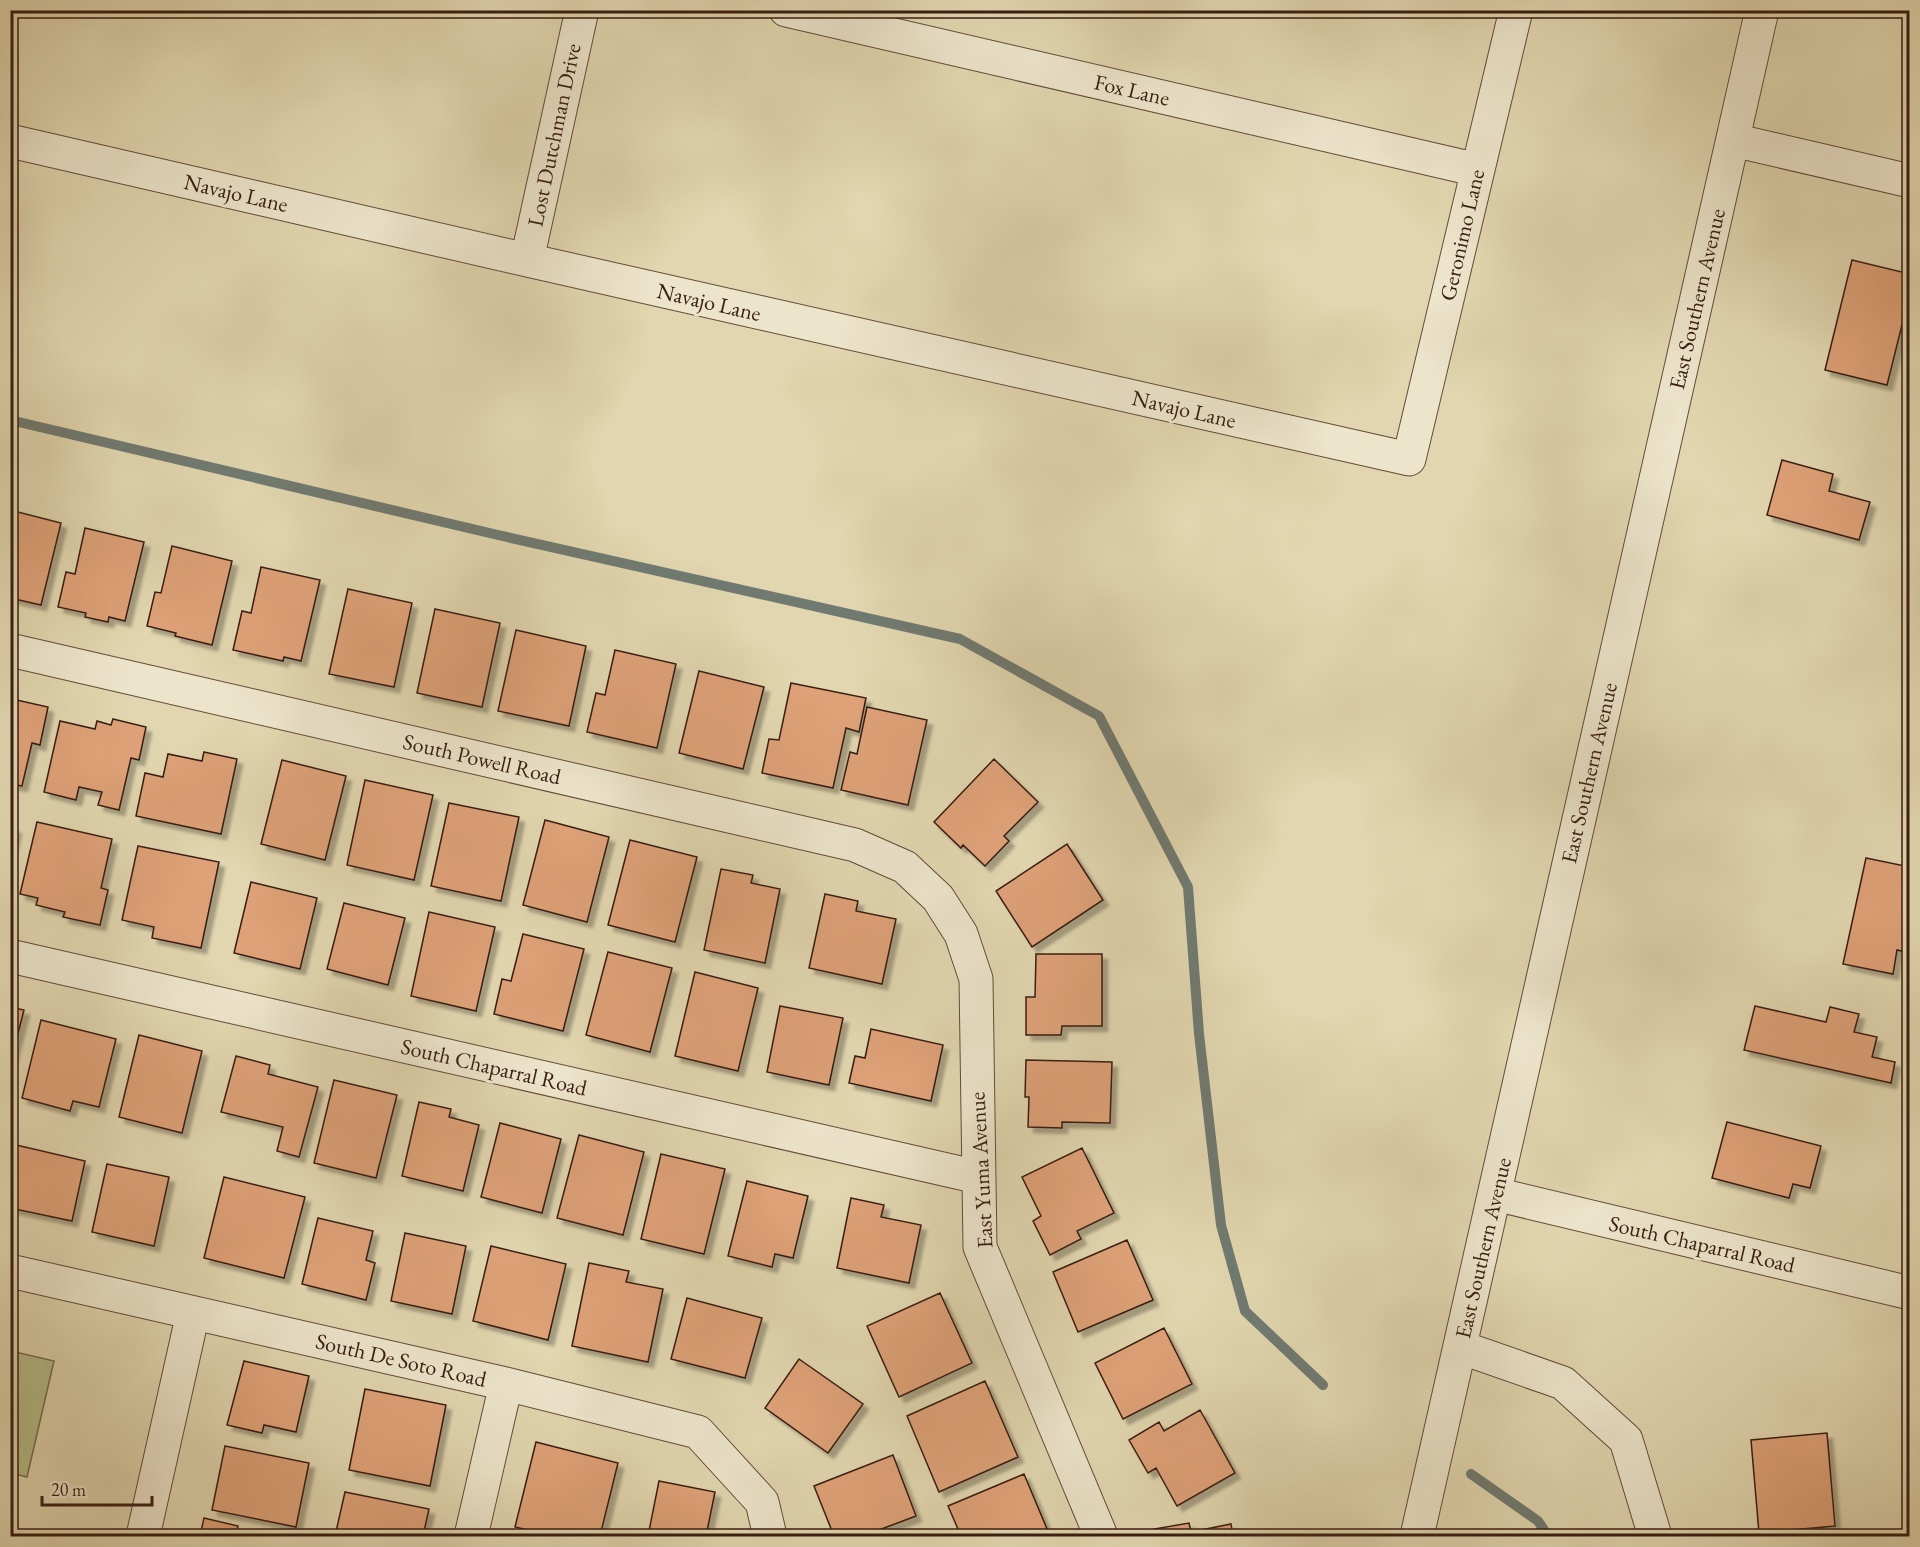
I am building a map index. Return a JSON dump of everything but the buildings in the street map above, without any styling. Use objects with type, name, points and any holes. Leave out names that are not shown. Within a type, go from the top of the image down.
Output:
[{"type":"street","name":"Lost Dutchman Drive","points":[[527,260],[582,10]]},
{"type":"street","name":"Fox Lane","points":[[786,10],[1478,170]]},
{"type":"street","name":"Geronimo Lane","points":[[1409,459],[1516,10]]},
{"type":"street","name":"East Southern Avenue","points":[[1417,1536],[1762,10]]},
{"type":"street","points":[[1733,140],[1910,181]]},
{"type":"street","name":"Navajo Lane","points":[[10,141],[1409,459]]},
{"type":"street","name":"South Powell Road","points":[[10,650],[855,844],[904,867],[938,898]]},
{"type":"street","name":"East Yuma Avenue","points":[[938,898],[961,934],[976,979],[980,1246],[1101,1536]]},
{"type":"street","name":"South Chaparral Road","points":[[10,956],[978,1177]]},
{"type":"street","name":"South Chaparral Road","points":[[1495,1194],[1910,1293]]},
{"type":"street","name":"South De Soto Road","points":[[10,1271],[506,1384],[698,1432],[762,1502],[770,1536]]},
{"type":"street","points":[[143,1536],[193,1313]]},
{"type":"street","points":[[1460,1347],[1563,1383],[1626,1440],[1655,1536]]},
{"type":"street","points":[[471,1536],[506,1384]]},
{"type":"green space","points":[[11,1351],[54,1361],[27,1477],[11,1473]]},
{"type":"waterway","points":[[10,420],[498,535],[960,639],[1099,716],[1188,887],[1199,1034],[1221,1225],[1245,1311],[1323,1385]]},
{"type":"waterway","points":[[1471,1474],[1538,1521],[1548,1536]]}]
